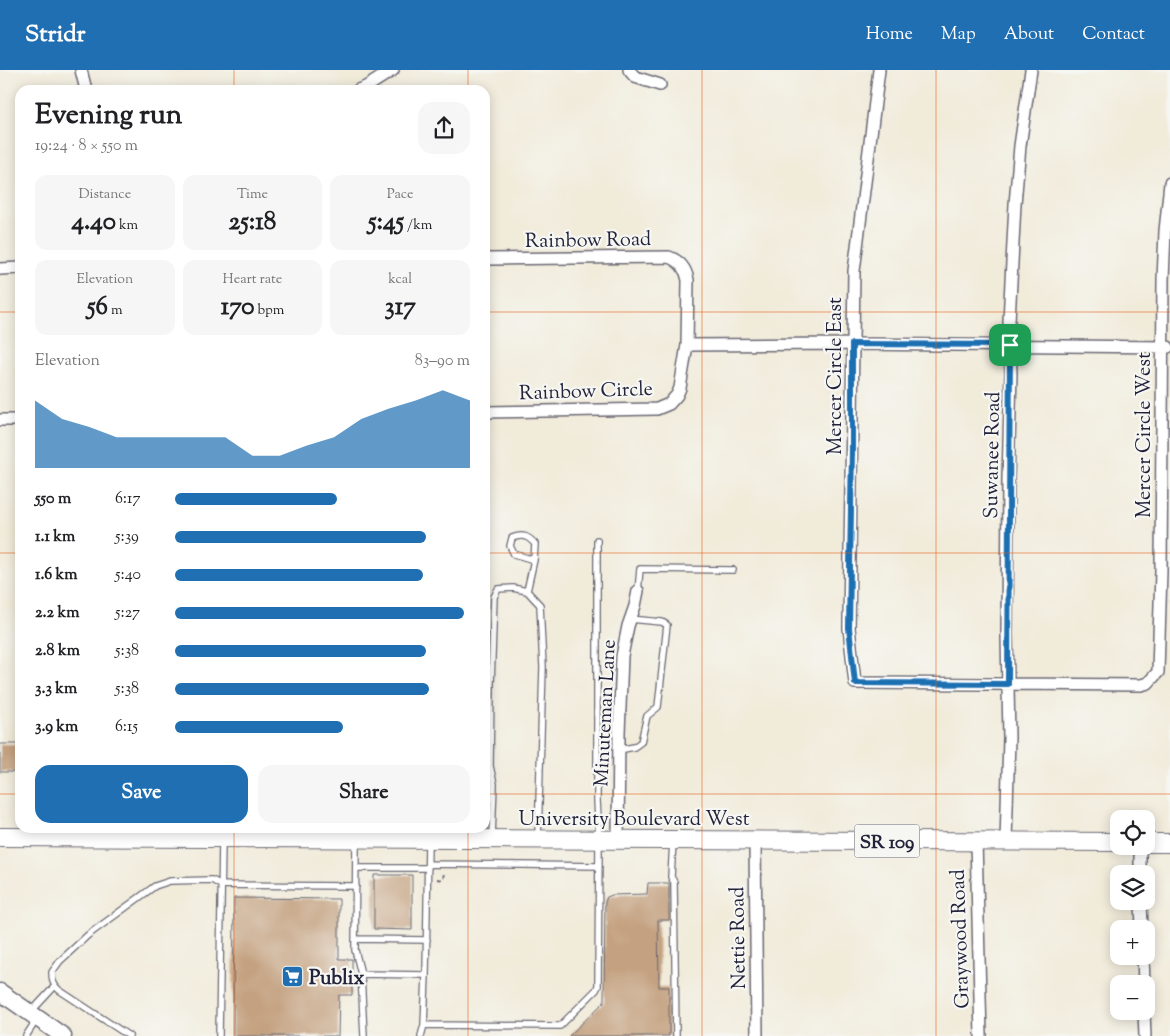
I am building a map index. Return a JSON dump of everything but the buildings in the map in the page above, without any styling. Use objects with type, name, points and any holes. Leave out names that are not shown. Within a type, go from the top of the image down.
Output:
[{"type":"main road","name":"University Boulevard West","points":[[0,837],[19,833]]},
{"type":"main road","name":"University Boulevard West","points":[[62,833],[75,835],[115,835],[134,833]]},
{"type":"main road","name":"University Boulevard West","points":[[156,833],[222,838],[280,835],[356,838],[408,836],[599,840],[1110,842]]},
{"type":"main road","points":[[1155,843],[1170,843]]},
{"type":"main road","points":[[0,992],[63,1036]]},
{"type":"street","points":[[81,70],[86,85]]},
{"type":"street","points":[[369,85],[393,70]]},
{"type":"street","points":[[630,70],[635,77],[660,85]]},
{"type":"street","name":"Mercer Circle East","points":[[879,70],[854,271],[849,628],[855,683],[1008,684]]},
{"type":"street","name":"Suwanee Road","points":[[1006,842],[1009,738],[1009,321],[1015,204],[1031,70]]},
{"type":"street","name":"Mercer Circle West","points":[[1008,684],[1141,685],[1148,683],[1158,672],[1166,347],[1165,231],[1170,183]]},
{"type":"street","name":"Rainbow Road","points":[[490,259],[669,257],[686,271]]},
{"type":"street","points":[[0,269],[15,268]]},
{"type":"street","name":"Rainbow Circle","points":[[490,412],[657,409],[669,404],[677,396],[680,388],[687,345],[688,280],[686,271]]},
{"type":"street","points":[[687,345],[852,344],[1166,347]]},
{"type":"street","points":[[0,420],[15,420]]},
{"type":"street","name":"Minuteman Lane","points":[[618,840],[622,656],[638,591]]},
{"type":"street","name":"Nettie Road","points":[[754,840],[757,1036]]},
{"type":"street","name":"Graywood Road","points":[[976,841],[981,1036]]},
{"type":"street","points":[[1144,1020],[1145,1036]]},
{"type":"lane","points":[[527,591],[534,560],[536,544],[530,538],[521,535],[512,538],[510,546],[514,554],[534,560]]},
{"type":"lane","points":[[424,1025],[560,1026],[598,986],[599,818],[596,800],[597,540]]},
{"type":"lane","points":[[638,591],[640,569],[733,570]]},
{"type":"lane","points":[[492,839],[494,784],[490,766],[494,597],[498,589],[513,588],[527,591],[540,605],[543,667],[538,839]]},
{"type":"lane","points":[[619,750],[634,747],[641,742],[648,716],[658,707],[668,625],[662,622],[630,618]]},
{"type":"lane","points":[[421,1036],[424,1025],[428,866],[432,837]]},
{"type":"lane","points":[[219,1036],[222,838]]},
{"type":"lane","points":[[356,838],[355,950],[362,974],[364,1036]]},
{"type":"lane","points":[[673,840],[671,877],[674,882],[676,1036]]},
{"type":"lane","points":[[356,868],[599,866]]},
{"type":"lane","points":[[129,1036],[55,986],[52,980],[52,972],[60,961],[88,935],[155,886],[170,881],[212,880],[221,885],[356,886]]},
{"type":"lane","points":[[355,939],[427,940]]},
{"type":"lane","points":[[362,974],[426,975]]},
{"type":"lane","points":[[26,1036],[33,1016],[55,986]]},
{"type":"path","points":[[435,879],[443,880],[444,871]]},
{"type":"place","name":"Publix","points":[[293,977]]},
{"type":"route","points":[[852,344],[1010,345],[1008,684],[936,682],[855,683],[849,628],[852,344]]}]
